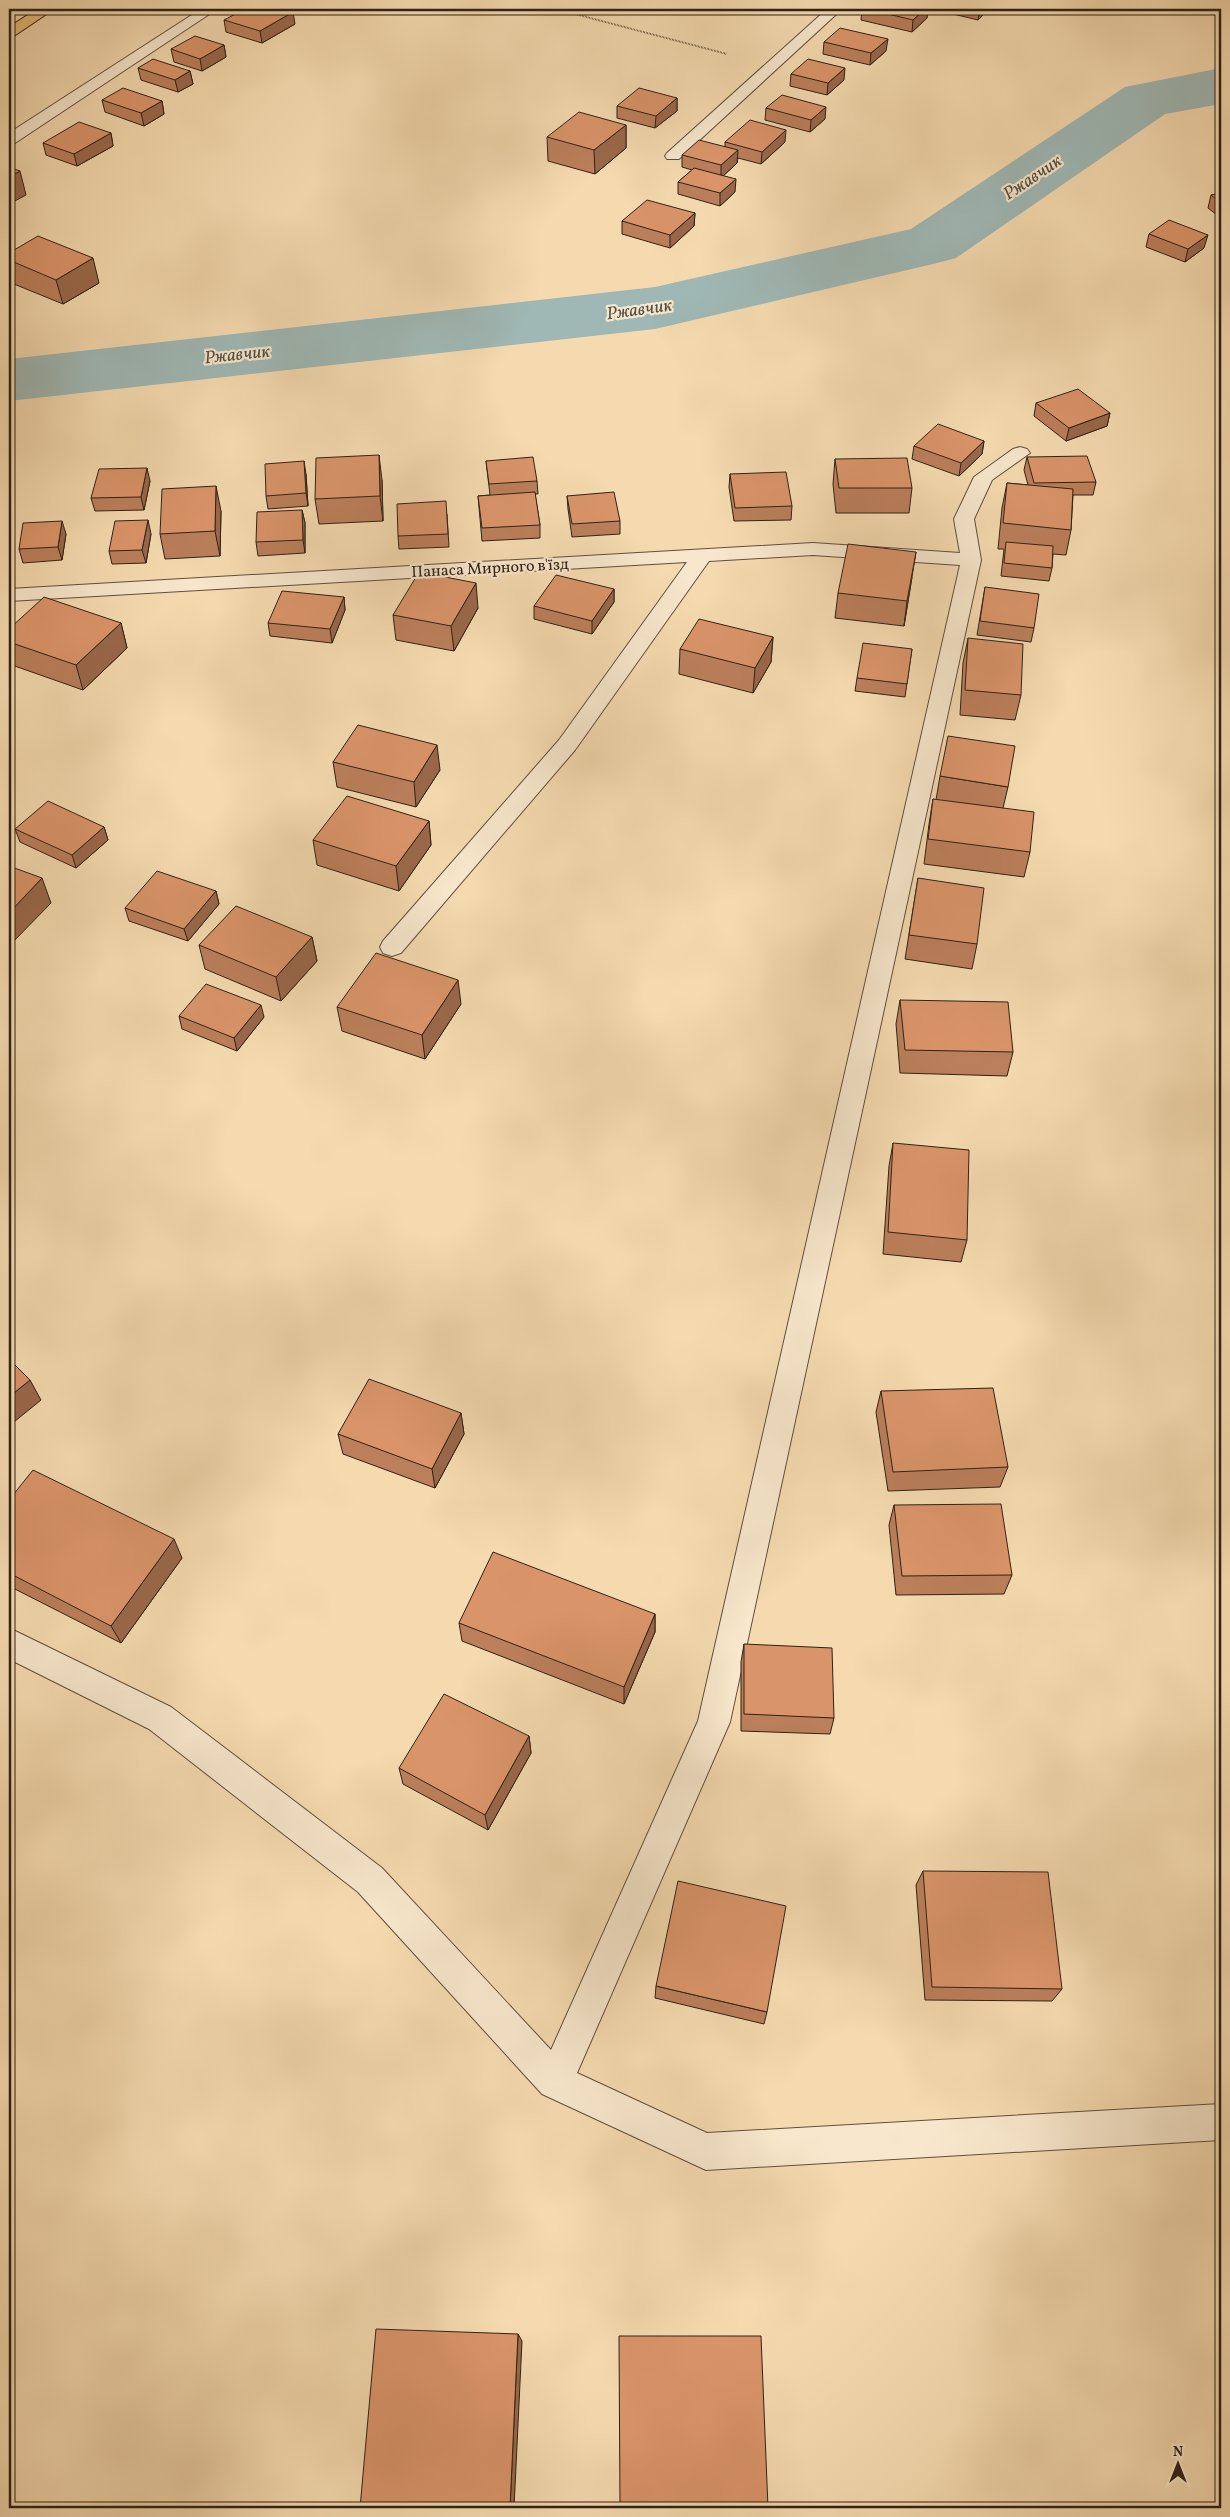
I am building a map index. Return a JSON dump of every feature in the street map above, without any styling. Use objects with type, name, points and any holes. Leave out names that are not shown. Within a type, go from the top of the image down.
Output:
[{"type":"highway","points":[[9,33],[47,9]]},
{"type":"street","points":[[9,140],[210,9]]},
{"type":"street","points":[[673,156],[835,9]]},
{"type":"street","points":[[554,2081],[714,1722],[971,560],[964,519],[984,477],[1020,453]]},
{"type":"street","name":"Панаса Мирного в'їзд","points":[[9,595],[814,549],[971,560]]},
{"type":"street","points":[[392,947],[567,745],[702,556]]},
{"type":"street","points":[[9,1643],[160,1718],[370,1880],[554,2081],[706,2152],[1221,2122]]},
{"type":"path","points":[[556,9],[772,66]]},
{"type":"building","points":[[245,9],[282,9],[293,12],[260,31],[224,20]]},
{"type":"building","points":[[867,9],[925,9],[913,20]]},
{"type":"building","points":[[840,28],[888,39],[871,53],[824,42]]},
{"type":"building","points":[[195,36],[224,45],[200,59],[171,49]]},
{"type":"building","points":[[153,59],[190,71],[175,80],[138,68]]},
{"type":"building","points":[[808,59],[845,68],[828,83],[791,74]]},
{"type":"building","points":[[123,88],[162,101],[141,113],[102,100]]},
{"type":"building","points":[[639,88],[677,98],[656,116],[617,106]]},
{"type":"building","points":[[782,95],[826,107],[811,120],[766,108]]},
{"type":"building","points":[[579,112],[626,125],[594,150],[547,137]]},
{"type":"building","points":[[750,120],[786,130],[762,152],[725,142]]},
{"type":"building","points":[[79,122],[111,133],[74,154],[43,143]]},
{"type":"building","points":[[699,140],[738,150],[721,165],[682,155]]},
{"type":"building","points":[[9,167],[20,171],[9,177]]},
{"type":"building","points":[[694,168],[736,179],[720,193],[678,182]]},
{"type":"building","points":[[1221,193],[1221,203],[1211,195]]},
{"type":"building","points":[[647,200],[695,213],[670,235],[622,221]]},
{"type":"building","points":[[1169,220],[1208,235],[1188,249],[1149,234]]},
{"type":"building","points":[[38,236],[93,258],[56,280],[9,260],[9,253]]},
{"type":"building","points":[[1078,389],[1110,413],[1069,428],[1036,403]]},
{"type":"building","points":[[938,424],[984,441],[961,463],[914,446]]},
{"type":"building","points":[[379,455],[380,496],[315,499],[316,458]]},
{"type":"building","points":[[1087,456],[1096,482],[1034,483],[1027,457]]},
{"type":"building","points":[[533,457],[537,481],[489,484],[486,461]]},
{"type":"building","points":[[907,458],[912,488],[839,488],[835,459]]},
{"type":"building","points":[[304,461],[306,493],[266,496],[265,464]]},
{"type":"building","points":[[147,468],[141,497],[91,498],[99,469]]},
{"type":"building","points":[[786,472],[792,506],[735,508],[730,474]]},
{"type":"building","points":[[1007,483],[1073,489],[1071,530],[1003,523]]},
{"type":"building","points":[[216,486],[215,531],[160,534],[162,489]]},
{"type":"building","points":[[535,492],[540,525],[482,528],[478,496]]},
{"type":"building","points":[[614,492],[620,521],[572,524],[567,496]]},
{"type":"building","points":[[446,501],[448,534],[398,536],[397,504]]},
{"type":"building","points":[[302,510],[303,540],[256,542],[257,512]]},
{"type":"building","points":[[148,520],[142,550],[109,551],[115,521]]},
{"type":"building","points":[[62,521],[58,547],[19,549],[23,523]]},
{"type":"building","points":[[1006,542],[1053,546],[1052,568],[1004,563]]},
{"type":"building","points":[[848,544],[916,552],[907,601],[838,593]]},
{"type":"building","points":[[419,572],[476,583],[451,626],[393,615]]},
{"type":"building","points":[[556,575],[614,589],[592,621],[534,606]]},
{"type":"building","points":[[985,587],[1039,594],[1034,628],[980,621]]},
{"type":"building","points":[[282,591],[344,597],[330,629],[268,623]]},
{"type":"building","points":[[44,597],[121,623],[76,665],[9,642],[9,629]]},
{"type":"building","points":[[699,619],[773,637],[755,668],[680,649]]},
{"type":"building","points":[[968,638],[1023,644],[1021,695],[965,690]]},
{"type":"building","points":[[863,643],[912,649],[907,684],[857,678]]},
{"type":"building","points":[[358,725],[437,745],[414,782],[333,762]]},
{"type":"building","points":[[948,736],[1015,746],[1008,787],[940,776]]},
{"type":"building","points":[[347,796],[429,821],[396,866],[313,840]]},
{"type":"building","points":[[933,799],[1034,812],[1030,852],[928,839]]},
{"type":"building","points":[[48,801],[104,827],[72,855],[15,829]]},
{"type":"building","points":[[9,866],[42,878],[9,913]]},
{"type":"building","points":[[157,871],[216,891],[184,929],[125,908]]},
{"type":"building","points":[[918,878],[984,888],[977,944],[909,935]]},
{"type":"building","points":[[236,906],[312,937],[276,977],[199,945]]},
{"type":"building","points":[[376,953],[458,980],[422,1035],[337,1007]]},
{"type":"building","points":[[206,984],[261,1005],[234,1038],[179,1016]]},
{"type":"building","points":[[900,1000],[1008,1002],[1013,1052],[905,1050]]},
{"type":"building","points":[[893,1143],[969,1150],[967,1240],[888,1232]]},
{"type":"building","points":[[9,1359],[30,1380],[9,1397]]},
{"type":"building","points":[[369,1379],[461,1413],[432,1469],[338,1434]]},
{"type":"building","points":[[993,1388],[1008,1467],[893,1472],[881,1391]]},
{"type":"building","points":[[33,1470],[174,1539],[111,1626],[9,1573],[9,1500]]},
{"type":"building","points":[[1001,1504],[1012,1575],[902,1576],[894,1505]]},
{"type":"building","points":[[493,1552],[655,1614],[624,1687],[459,1623]]},
{"type":"building","points":[[744,1644],[832,1648],[834,1718],[744,1714]]},
{"type":"building","points":[[444,1694],[529,1736],[485,1815],[399,1768]]},
{"type":"building","points":[[923,1871],[1048,1872],[1062,1989],[932,1987]]},
{"type":"building","points":[[678,1881],[786,1906],[767,2012],[656,1986]]},
{"type":"building","points":[[376,2329],[518,2334],[510,2508],[360,2508]]},
{"type":"building","points":[[619,2336],[761,2336],[768,2508],[620,2508]]},
{"type":"waterway","name":"Ржавчик","points":[[9,380],[655,308],[933,244],[1146,100],[1221,86]]}]
